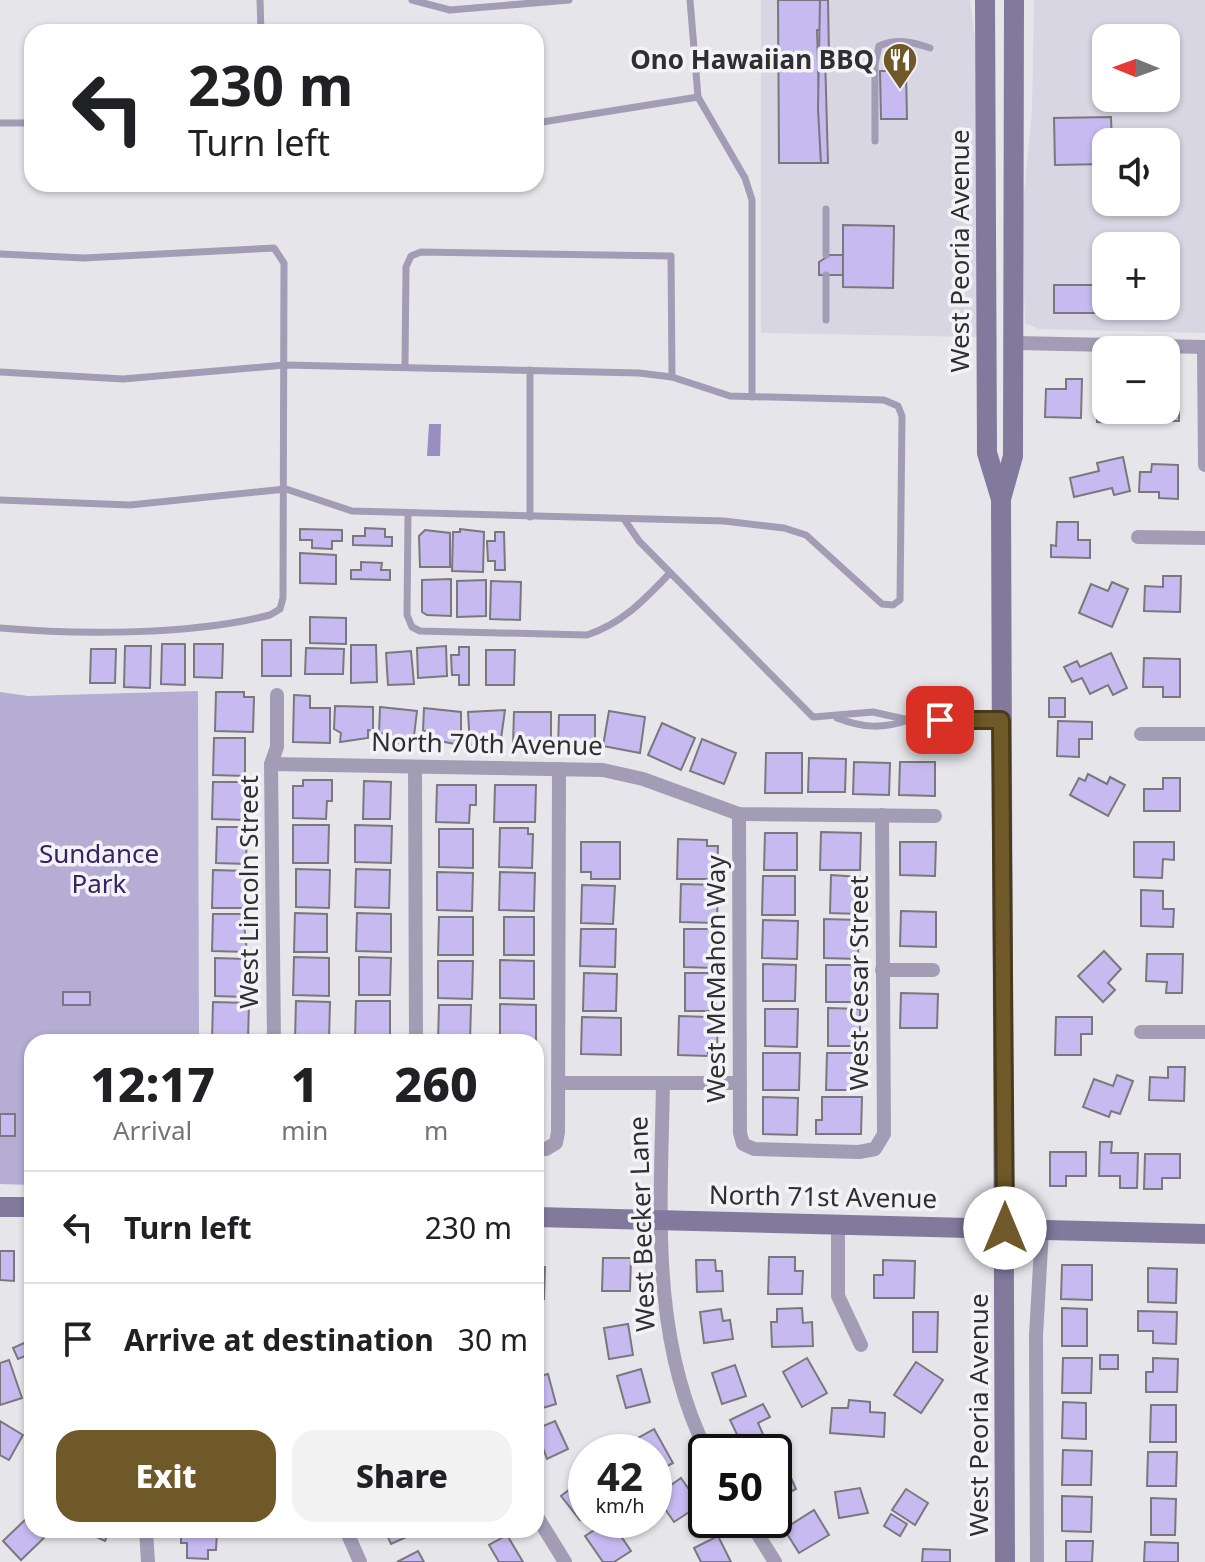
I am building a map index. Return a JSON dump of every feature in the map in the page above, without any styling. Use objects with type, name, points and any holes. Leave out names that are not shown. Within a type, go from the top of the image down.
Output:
[{"type":"main road","name":"West Peoria Avenue","points":[[985,0],[987,453],[1001,499]]},
{"type":"main road","name":"West Peoria Avenue","points":[[1005,1562],[1001,499],[1013,456],[1014,0]]},
{"type":"main road","points":[[986,190],[997,227],[1000,321],[1003,331],[1014,343]]},
{"type":"main road","points":[[0,1207],[24,1207]]},
{"type":"main road","name":"North 71st Avenue","points":[[544,1217],[1205,1234]]},
{"type":"street","points":[[1014,343],[1205,347],[1205,465]]},
{"type":"street","points":[[1138,537],[1205,538]]},
{"type":"street","name":"West Lincoln Street","points":[[274,1034],[271,764],[277,747],[277,695]]},
{"type":"street","points":[[1141,734],[1205,734]]},
{"type":"street","name":"North 70th Avenue","points":[[271,764],[616,771],[739,814],[935,816]]},
{"type":"street","points":[[415,767],[416,1034]]},
{"type":"street","points":[[544,1149],[556,1143],[559,769]]},
{"type":"street","name":"West McMahon Way","points":[[739,814],[743,1144]]},
{"type":"street","name":"West Cesar Street","points":[[743,1144],[754,1149],[859,1152],[875,1149],[884,1134],[882,815]]},
{"type":"street","points":[[882,970],[933,970]]},
{"type":"street","points":[[1141,1032],[1205,1032]]},
{"type":"street","points":[[558,1083],[740,1083]]},
{"type":"street","name":"West Becker Lane","points":[[663,1083],[663,1298],[677,1379],[700,1434]]},
{"type":"street","points":[[838,1223],[838,1296],[861,1345]]},
{"type":"street","points":[[1037,1562],[1042,1229]]},
{"type":"street","points":[[544,1528],[565,1562]]},
{"type":"street","points":[[146,1538],[148,1562]]},
{"type":"street","points":[[350,1538],[360,1562]]},
{"type":"street","points":[[760,1538],[775,1562]]},
{"type":"lane","points":[[260,0],[261,24]]},
{"type":"lane","points":[[412,0],[450,10],[569,0]]},
{"type":"lane","points":[[690,0],[698,97],[745,178],[752,200],[752,397]]},
{"type":"lane","points":[[875,141],[875,64],[879,46],[914,42],[930,48]]},
{"type":"lane","points":[[544,122],[698,97]]},
{"type":"lane","points":[[0,123],[24,123]]},
{"type":"lane","points":[[826,209],[826,255]]},
{"type":"lane","points":[[0,254],[84,258],[274,248],[284,263],[286,489],[283,598],[280,609],[270,615],[142,630],[59,633],[0,628]]},
{"type":"lane","points":[[405,366],[406,267],[411,256],[421,252],[671,256],[672,377]]},
{"type":"lane","points":[[826,275],[826,320]]},
{"type":"lane","points":[[0,372],[123,379],[285,365],[639,373],[672,377],[730,396],[884,400],[898,406],[902,416],[900,600],[893,605],[882,604],[806,535],[784,528],[724,521],[408,515],[352,511],[286,489],[130,505],[0,500]]},
{"type":"lane","points":[[530,370],[530,517]]},
{"type":"lane","points":[[408,515],[407,615],[412,627],[420,631],[587,635],[610,627],[630,614],[670,573]]},
{"type":"lane","points":[[624,519],[639,541],[813,717],[887,713],[909,720],[1001,720]]},
{"type":"lane","points":[[835,717],[860,727],[888,727],[909,720]]},
{"type":"shaded area","points":[[761,0],[970,0],[977,53],[979,337],[761,333]]},
{"type":"shaded area","points":[[1034,0],[1205,0],[1205,333],[1039,329],[1025,323],[1022,215],[1032,111]]},
{"type":"shaded area","points":[[429,424],[441,424],[440,456],[427,456]]},
{"type":"green space","name":"Sundance Park","points":[[198,691],[199,1034],[24,1034],[24,1185],[0,1184],[0,692],[28,696]]},
{"type":"building","points":[[778,0],[820,0],[820,30],[817,30],[821,163],[779,163]]},
{"type":"building","points":[[820,0],[828,0],[829,56],[825,56],[828,163],[821,163],[818,109]]},
{"type":"building","points":[[880,71],[906,71],[907,119],[881,119]]},
{"type":"building","points":[[1111,117],[1111,128],[1092,128],[1092,164],[1055,165],[1054,118]]},
{"type":"building","points":[[843,225],[894,226],[893,288],[843,287]]},
{"type":"building","points":[[830,255],[843,255],[843,275],[819,275],[819,262]]},
{"type":"building","points":[[1054,285],[1092,285],[1092,313],[1054,313]]},
{"type":"building","points":[[1066,379],[1082,379],[1081,418],[1045,417],[1046,389],[1066,389]]},
{"type":"building","points":[[1123,457],[1130,491],[1114,495],[1112,488],[1074,497],[1070,478],[1099,471],[1097,463]]},
{"type":"building","points":[[1152,464],[1178,465],[1178,499],[1159,498],[1159,492],[1139,492],[1140,472],[1151,472]]},
{"type":"building","points":[[1057,522],[1078,522],[1078,540],[1090,540],[1090,558],[1051,557],[1051,545],[1056,546]]},
{"type":"building","points":[[365,528],[385,529],[385,537],[392,537],[392,546],[353,545],[353,536],[365,536]]},
{"type":"building","points":[[300,529],[342,530],[342,541],[332,541],[332,549],[312,548],[312,540],[300,540]]},
{"type":"building","points":[[460,529],[484,532],[483,572],[452,571],[453,532],[460,532]]},
{"type":"building","points":[[425,530],[450,533],[450,567],[420,567],[419,536]]},
{"type":"building","points":[[495,532],[504,532],[505,570],[495,570],[495,561],[488,561],[487,541],[495,541]]},
{"type":"building","points":[[300,553],[336,555],[336,584],[300,583]]},
{"type":"building","points":[[361,562],[382,563],[381,570],[390,570],[390,580],[351,579],[351,570],[361,570]]},
{"type":"building","points":[[1163,576],[1181,576],[1180,612],[1144,611],[1145,586],[1163,587]]},
{"type":"building","points":[[451,579],[451,616],[422,612],[422,580]]},
{"type":"building","points":[[486,580],[486,616],[457,617],[457,581]]},
{"type":"building","points":[[491,581],[521,582],[520,620],[490,619]]},
{"type":"building","points":[[1112,582],[1128,589],[1112,627],[1079,613],[1091,584],[1108,591]]},
{"type":"building","points":[[310,617],[346,618],[346,644],[310,643]]},
{"type":"building","points":[[262,640],[291,640],[291,676],[262,676]]},
{"type":"building","points":[[162,644],[185,644],[185,685],[161,684]]},
{"type":"building","points":[[194,644],[223,644],[222,678],[194,677]]},
{"type":"building","points":[[351,645],[376,645],[377,682],[351,683]]},
{"type":"building","points":[[125,646],[151,646],[150,688],[124,687]]},
{"type":"building","points":[[446,646],[447,676],[418,678],[417,648]]},
{"type":"building","points":[[459,647],[469,647],[469,685],[459,685],[459,675],[452,675],[451,655],[459,655]]},
{"type":"building","points":[[306,648],[344,649],[343,674],[305,674]]},
{"type":"building","points":[[91,649],[116,649],[115,683],[90,683]]},
{"type":"building","points":[[486,650],[515,650],[514,685],[486,685]]},
{"type":"building","points":[[411,651],[414,684],[388,685],[386,653]]},
{"type":"building","points":[[1111,653],[1127,688],[1113,695],[1108,685],[1090,694],[1082,678],[1072,682],[1064,667],[1077,661],[1080,667]]},
{"type":"building","points":[[1144,658],[1180,659],[1180,697],[1163,697],[1163,687],[1143,687]]},
{"type":"building","points":[[216,692],[244,692],[244,697],[254,697],[253,732],[215,731]]},
{"type":"building","points":[[294,695],[310,696],[310,708],[330,708],[330,743],[293,742]]},
{"type":"building","points":[[1049,698],[1065,698],[1065,717],[1049,717]]},
{"type":"building","points":[[335,706],[373,707],[373,731],[368,730],[368,738],[340,742],[341,733],[334,729]]},
{"type":"building","points":[[380,707],[417,711],[413,744],[385,743],[385,733],[379,734]]},
{"type":"building","points":[[424,708],[461,712],[461,735],[456,736],[455,744],[428,739],[428,731],[423,731]]},
{"type":"building","points":[[505,710],[500,746],[470,745],[468,712]]},
{"type":"building","points":[[609,711],[645,717],[640,753],[603,746]]},
{"type":"building","points":[[514,712],[551,712],[551,746],[513,745]]},
{"type":"building","points":[[559,715],[595,715],[595,749],[558,748]]},
{"type":"building","points":[[1058,721],[1092,722],[1092,739],[1079,739],[1079,757],[1057,756]]},
{"type":"building","points":[[662,723],[695,738],[681,770],[648,755]]},
{"type":"building","points":[[214,738],[245,738],[245,776],[213,775]]},
{"type":"building","points":[[702,739],[736,753],[724,784],[690,771]]},
{"type":"building","points":[[766,753],[802,753],[802,793],[765,793]]},
{"type":"building","points":[[809,758],[846,759],[845,792],[808,792]]},
{"type":"building","points":[[854,762],[890,763],[889,795],[853,794]]},
{"type":"building","points":[[900,762],[935,762],[935,796],[899,795]]},
{"type":"building","points":[[1088,774],[1107,784],[1110,777],[1125,785],[1108,816],[1070,795],[1079,778],[1085,781]]},
{"type":"building","points":[[1163,778],[1180,778],[1180,811],[1144,811],[1144,789],[1163,789]]},
{"type":"building","points":[[303,780],[332,780],[332,801],[327,801],[326,819],[293,818],[293,786],[303,786]]},
{"type":"building","points":[[364,781],[391,782],[390,819],[363,819]]},
{"type":"building","points":[[213,782],[248,782],[247,820],[212,819]]},
{"type":"building","points":[[437,785],[476,785],[476,805],[470,805],[469,823],[436,822]]},
{"type":"building","points":[[495,785],[536,785],[535,822],[494,822]]},
{"type":"building","points":[[293,825],[329,825],[328,863],[293,863]]},
{"type":"building","points":[[355,825],[392,826],[391,863],[355,862]]},
{"type":"building","points":[[217,827],[247,827],[246,864],[216,863]]},
{"type":"building","points":[[500,828],[528,828],[528,834],[533,834],[532,868],[499,867]]},
{"type":"building","points":[[439,829],[473,829],[473,868],[439,867]]},
{"type":"building","points":[[821,832],[861,833],[860,870],[820,870]]},
{"type":"building","points":[[765,833],[797,833],[797,870],[764,870]]},
{"type":"building","points":[[678,839],[707,840],[707,846],[718,846],[717,879],[677,879]]},
{"type":"building","points":[[581,842],[620,842],[620,879],[591,879],[591,872],[581,872]]},
{"type":"building","points":[[900,842],[936,842],[935,876],[900,875]]},
{"type":"building","points":[[1134,842],[1174,842],[1174,860],[1163,859],[1162,878],[1134,877]]},
{"type":"building","points":[[296,869],[330,870],[329,908],[296,907]]},
{"type":"building","points":[[356,869],[390,870],[389,908],[355,907]]},
{"type":"building","points":[[213,870],[248,871],[247,908],[212,908]]},
{"type":"building","points":[[437,872],[473,873],[472,911],[437,910]]},
{"type":"building","points":[[500,872],[535,873],[534,911],[499,910]]},
{"type":"building","points":[[831,875],[860,877],[859,914],[830,913]]},
{"type":"building","points":[[763,876],[795,876],[795,915],[762,915]]},
{"type":"building","points":[[681,884],[718,885],[717,923],[680,922]]},
{"type":"building","points":[[582,885],[615,886],[613,924],[581,923]]},
{"type":"building","points":[[1141,890],[1163,891],[1163,909],[1174,909],[1173,927],[1141,926]]},
{"type":"building","points":[[901,911],[936,912],[936,947],[900,946]]},
{"type":"building","points":[[295,913],[327,914],[327,952],[294,952]]},
{"type":"building","points":[[357,913],[391,914],[391,952],[356,951]]},
{"type":"building","points":[[213,914],[243,914],[247,952],[212,951]]},
{"type":"building","points":[[439,917],[473,917],[473,955],[438,955]]},
{"type":"building","points":[[504,917],[534,917],[534,955],[504,955]]},
{"type":"building","points":[[824,919],[859,920],[858,959],[824,958]]},
{"type":"building","points":[[763,920],[798,921],[797,959],[762,958]]},
{"type":"building","points":[[581,929],[616,929],[615,967],[580,966]]},
{"type":"building","points":[[684,929],[715,929],[714,968],[684,967]]},
{"type":"building","points":[[1104,951],[1121,969],[1108,983],[1115,990],[1103,1002],[1078,976]]},
{"type":"building","points":[[1147,954],[1183,954],[1182,993],[1166,993],[1167,982],[1146,981]]},
{"type":"building","points":[[294,957],[329,958],[329,996],[293,995]]},
{"type":"building","points":[[359,957],[391,958],[390,995],[359,995]]},
{"type":"building","points":[[215,958],[246,959],[245,997],[215,996]]},
{"type":"building","points":[[500,960],[534,961],[534,999],[500,998]]},
{"type":"building","points":[[438,961],[473,961],[472,999],[438,998]]},
{"type":"building","points":[[763,964],[796,965],[795,1001],[763,1001]]},
{"type":"building","points":[[826,965],[860,965],[860,1002],[826,1002]]},
{"type":"building","points":[[584,973],[617,974],[616,1011],[583,1011]]},
{"type":"building","points":[[685,973],[716,973],[716,1011],[685,1011]]},
{"type":"building","points":[[63,992],[90,992],[90,1005],[63,1005]]},
{"type":"building","points":[[901,993],[938,994],[937,1028],[900,1028]]},
{"type":"building","points":[[296,1001],[330,1002],[329,1034],[295,1034]]},
{"type":"building","points":[[356,1001],[390,1001],[390,1034],[355,1034]]},
{"type":"building","points":[[213,1002],[249,1003],[248,1034],[212,1034]]},
{"type":"building","points":[[500,1004],[536,1005],[536,1034],[500,1034]]},
{"type":"building","points":[[439,1005],[471,1005],[470,1034],[438,1034]]},
{"type":"building","points":[[828,1008],[860,1009],[860,1046],[828,1046]]},
{"type":"building","points":[[765,1009],[798,1009],[797,1047],[765,1046]]},
{"type":"building","points":[[679,1016],[708,1017],[708,1021],[718,1021],[717,1048],[708,1048],[708,1056],[678,1055]]},
{"type":"building","points":[[582,1017],[621,1018],[621,1055],[581,1054]]},
{"type":"building","points":[[1056,1017],[1092,1017],[1092,1034],[1081,1034],[1081,1055],[1055,1055]]},
{"type":"building","points":[[763,1053],[800,1053],[799,1090],[763,1090]]},
{"type":"building","points":[[827,1053],[858,1053],[857,1090],[826,1090]]},
{"type":"building","points":[[1168,1067],[1185,1067],[1184,1101],[1149,1100],[1150,1077],[1168,1078]]},
{"type":"building","points":[[1117,1075],[1133,1081],[1120,1114],[1111,1111],[1109,1117],[1083,1107],[1094,1079],[1113,1086]]},
{"type":"building","points":[[763,1097],[798,1098],[797,1135],[763,1134]]},
{"type":"building","points":[[822,1097],[862,1097],[861,1134],[816,1134],[816,1120],[822,1120]]},
{"type":"building","points":[[0,1114],[15,1114],[15,1136],[0,1136]]},
{"type":"building","points":[[1100,1142],[1112,1142],[1111,1153],[1138,1153],[1137,1188],[1120,1188],[1120,1176],[1099,1176]]},
{"type":"building","points":[[1050,1152],[1086,1152],[1086,1176],[1066,1176],[1066,1186],[1050,1186]]},
{"type":"building","points":[[1145,1154],[1180,1154],[1180,1178],[1162,1178],[1162,1189],[1144,1189]]},
{"type":"building","points":[[0,1251],[14,1251],[14,1281],[0,1280]]},
{"type":"building","points":[[769,1257],[795,1257],[795,1271],[803,1271],[802,1294],[768,1294]]},
{"type":"building","points":[[603,1258],[631,1258],[630,1291],[602,1291]]},
{"type":"building","points":[[696,1260],[715,1260],[716,1271],[722,1271],[723,1291],[697,1292]]},
{"type":"building","points":[[883,1260],[915,1261],[914,1298],[874,1298],[874,1275],[883,1275]]},
{"type":"building","points":[[1062,1265],[1092,1265],[1092,1300],[1061,1299]]},
{"type":"building","points":[[1148,1268],[1177,1269],[1176,1303],[1148,1302]]},
{"type":"building","points":[[802,1308],[803,1323],[812,1322],[813,1346],[772,1347],[771,1322],[777,1322],[777,1309]]},
{"type":"building","points":[[1062,1308],[1087,1309],[1087,1346],[1062,1346]]},
{"type":"building","points":[[721,1309],[723,1321],[730,1320],[733,1339],[704,1343],[700,1312]]},
{"type":"building","points":[[1138,1311],[1177,1312],[1176,1344],[1153,1343],[1153,1331],[1138,1331]]},
{"type":"building","points":[[913,1312],[938,1312],[937,1352],[913,1352]]},
{"type":"building","points":[[628,1324],[633,1355],[609,1359],[604,1328]]},
{"type":"building","points":[[24,1343],[24,1356],[18,1359],[13,1348]]},
{"type":"building","points":[[1100,1355],[1118,1355],[1118,1369],[1100,1369]]},
{"type":"building","points":[[807,1358],[827,1393],[802,1407],[783,1372]]},
{"type":"building","points":[[1063,1358],[1092,1358],[1091,1393],[1062,1393]]},
{"type":"building","points":[[1153,1358],[1178,1359],[1177,1392],[1146,1392],[1146,1372],[1153,1372]]},
{"type":"building","points":[[9,1360],[22,1398],[0,1405],[0,1363]]},
{"type":"building","points":[[916,1362],[943,1380],[921,1413],[894,1395]]},
{"type":"building","points":[[735,1365],[746,1396],[722,1404],[712,1373]]},
{"type":"building","points":[[641,1369],[650,1402],[626,1408],[617,1376]]},
{"type":"building","points":[[548,1374],[556,1404],[544,1408],[544,1375]]},
{"type":"building","points":[[849,1400],[870,1402],[870,1412],[885,1413],[884,1437],[830,1433],[832,1408],[848,1408]]},
{"type":"building","points":[[1063,1402],[1086,1403],[1086,1439],[1062,1438]]},
{"type":"building","points":[[763,1404],[770,1417],[758,1423],[763,1434],[737,1434],[730,1420]]},
{"type":"building","points":[[1151,1405],[1176,1405],[1176,1442],[1150,1442]]},
{"type":"building","points":[[0,1421],[23,1435],[9,1460],[0,1455]]},
{"type":"building","points":[[555,1421],[568,1449],[547,1459],[544,1426]]},
{"type":"building","points":[[1063,1450],[1092,1451],[1091,1485],[1062,1485]]},
{"type":"building","points":[[1148,1452],[1177,1452],[1176,1486],[1147,1486]]},
{"type":"building","points":[[681,1478],[688,1488],[688,1513],[674,1522],[672,1519],[672,1484]]},
{"type":"building","points":[[860,1488],[868,1513],[839,1518],[835,1492]]},
{"type":"building","points":[[906,1489],[928,1503],[915,1525],[892,1510]]},
{"type":"building","points":[[568,1491],[568,1505],[561,1496]]},
{"type":"building","points":[[1062,1496],[1092,1497],[1091,1532],[1062,1531]]},
{"type":"building","points":[[1151,1498],[1176,1499],[1175,1535],[1151,1535]]},
{"type":"building","points":[[814,1510],[829,1535],[799,1553],[790,1538],[792,1524]]},
{"type":"building","points":[[891,1514],[907,1524],[900,1536],[884,1526]]},
{"type":"building","points":[[24,1521],[24,1538],[44,1538],[21,1560],[3,1541]]},
{"type":"building","points":[[181,1538],[217,1538],[216,1550],[208,1550],[208,1559],[187,1558],[187,1543],[181,1543]]},
{"type":"building","points":[[388,1538],[404,1538],[391,1544]]},
{"type":"building","points":[[509,1538],[523,1562],[499,1562],[489,1545]]},
{"type":"building","points":[[586,1538],[622,1538],[631,1551],[614,1562],[603,1562]]},
{"type":"building","points":[[719,1538],[731,1562],[701,1562],[694,1548]]},
{"type":"building","points":[[1066,1541],[1093,1541],[1092,1562],[1066,1562]]},
{"type":"building","points":[[1145,1542],[1178,1543],[1178,1562],[1144,1562]]},
{"type":"building","points":[[923,1549],[950,1550],[950,1562],[922,1562]]},
{"type":"building","points":[[418,1551],[424,1562],[397,1562]]},
{"type":"place","name":"Ono Hawaiian BBQ","points":[[900,91]]},
{"type":"route","points":[[940,720],[1001,720],[1005,1228]]}]
